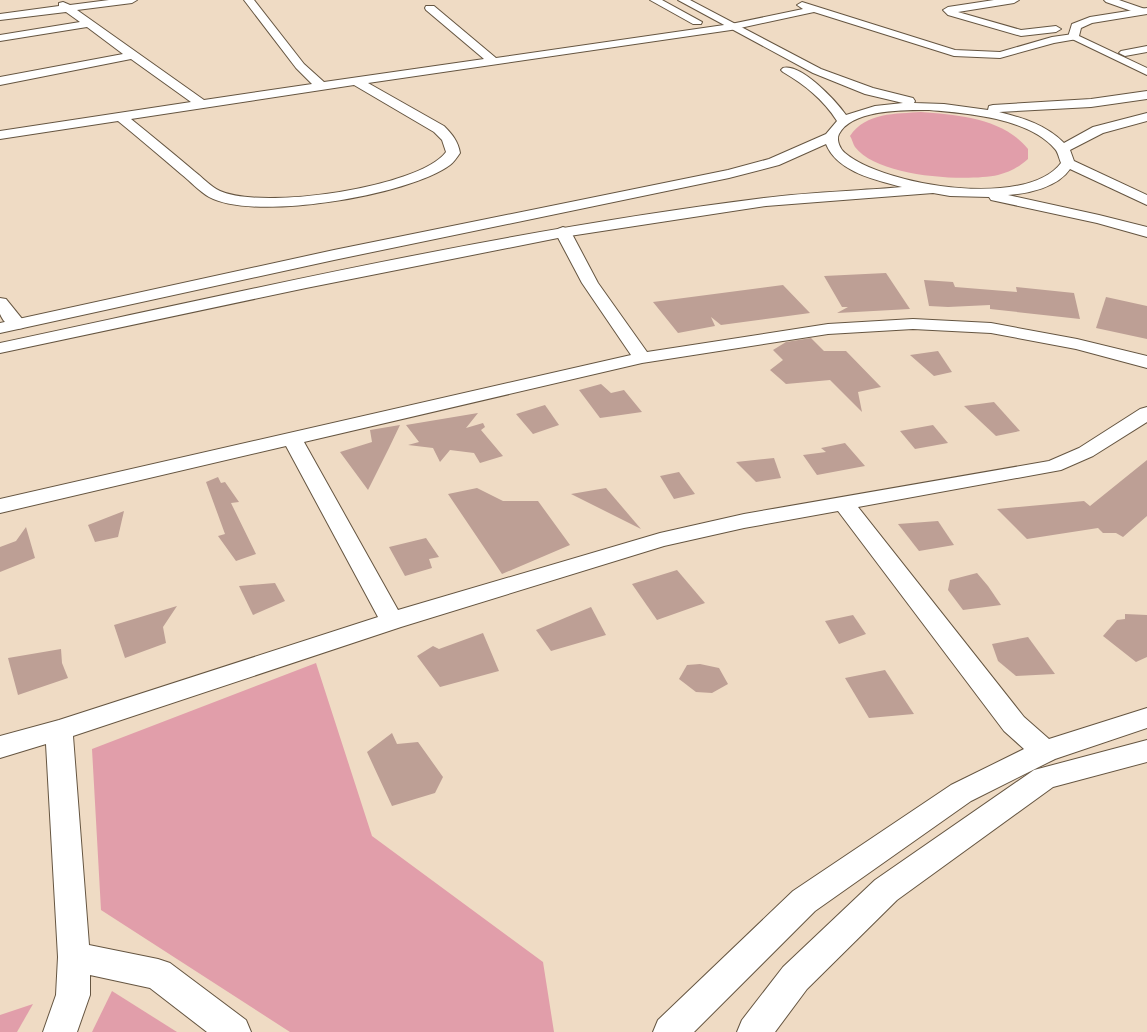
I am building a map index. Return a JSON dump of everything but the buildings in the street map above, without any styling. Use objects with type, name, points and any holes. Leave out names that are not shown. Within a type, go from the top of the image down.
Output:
[{"type":"street","points":[[0,17],[104,0]]},
{"type":"street","points":[[0,13],[132,0]]},
{"type":"street","points":[[249,0],[300,66],[320,86]]},
{"type":"street","points":[[655,0],[732,40]]},
{"type":"street","points":[[683,0],[817,71],[869,91],[929,106]]},
{"type":"street","points":[[1014,0],[948,10],[952,13],[1021,33],[1054,29],[1073,34],[1147,72]]},
{"type":"street","points":[[1109,0],[1145,14]]},
{"type":"street","points":[[794,2],[954,53],[1000,55],[1073,34]]},
{"type":"street","points":[[66,7],[201,104]]},
{"type":"street","points":[[430,8],[493,61]]},
{"type":"street","points":[[0,135],[356,80],[732,27],[815,9]]},
{"type":"street","points":[[1073,34],[1076,26],[1090,20],[1145,14]]},
{"type":"street","points":[[1109,28],[1145,14]]},
{"type":"street","points":[[0,38],[89,24]]},
{"type":"street","points":[[1099,36],[1098,40],[1147,62]]},
{"type":"street","points":[[1125,53],[1147,49]]},
{"type":"street","points":[[0,81],[133,55]]},
{"type":"street","points":[[777,64],[817,89],[836,109],[843,121]]},
{"type":"street","points":[[121,116],[214,194],[249,203],[275,204],[304,201],[376,188],[432,169],[444,162],[453,153],[452,144],[448,137],[439,129],[356,80]]},
{"type":"street","points":[[932,190],[887,180],[855,166],[839,155],[832,145],[831,137],[835,128],[843,121],[869,111],[897,107],[929,106],[975,110],[1090,103],[1147,95]]},
{"type":"street","points":[[975,110],[1021,123],[1048,136],[1062,149],[1068,163],[1147,201]]},
{"type":"street","points":[[1062,149],[1098,130],[1147,117]]},
{"type":"street","points":[[0,328],[326,256],[729,174],[774,162],[831,137]]},
{"type":"street","points":[[975,193],[1005,191],[1040,184],[1060,172],[1068,163]]},
{"type":"street","points":[[0,348],[306,283],[563,232],[766,202],[932,190],[975,193],[1100,219],[1147,232]]},
{"type":"street","points":[[563,232],[590,283],[642,358]]},
{"type":"street","points":[[0,303],[17,324]]},
{"type":"street","points":[[0,506],[642,358],[828,329],[913,324],[991,328],[1077,344],[1147,362]]},
{"type":"street","points":[[0,747],[59,730],[392,621],[660,540],[744,521],[1054,466],[1086,452],[1147,413]]},
{"type":"street","points":[[292,438],[392,621]]},
{"type":"street","points":[[842,503],[1014,724],[1045,751]]},
{"type":"street","points":[[670,1032],[804,901],[961,793],[1045,751],[1147,718]]},
{"type":"street","points":[[59,730],[74,957],[72,995],[60,1032]]},
{"type":"street","points":[[754,1032],[795,978],[886,890],[1044,778],[1147,751]]},
{"type":"street","points":[[74,957],[158,974],[234,1032]]},
{"type":"shaded area","points":[[921,112],[965,117],[993,124],[1018,139],[1028,149],[1028,159],[1014,169],[998,175],[965,178],[922,175],[901,171],[882,165],[866,157],[855,147],[850,136],[864,122],[873,118],[892,114]]},
{"type":"shaded area","points":[[316,663],[372,836],[543,962],[554,1032],[290,1032],[101,910],[92,749]]},
{"type":"shaded area","points":[[112,991],[177,1032],[92,1032]]},
{"type":"shaded area","points":[[33,1004],[17,1032],[0,1032],[0,1015]]}]
